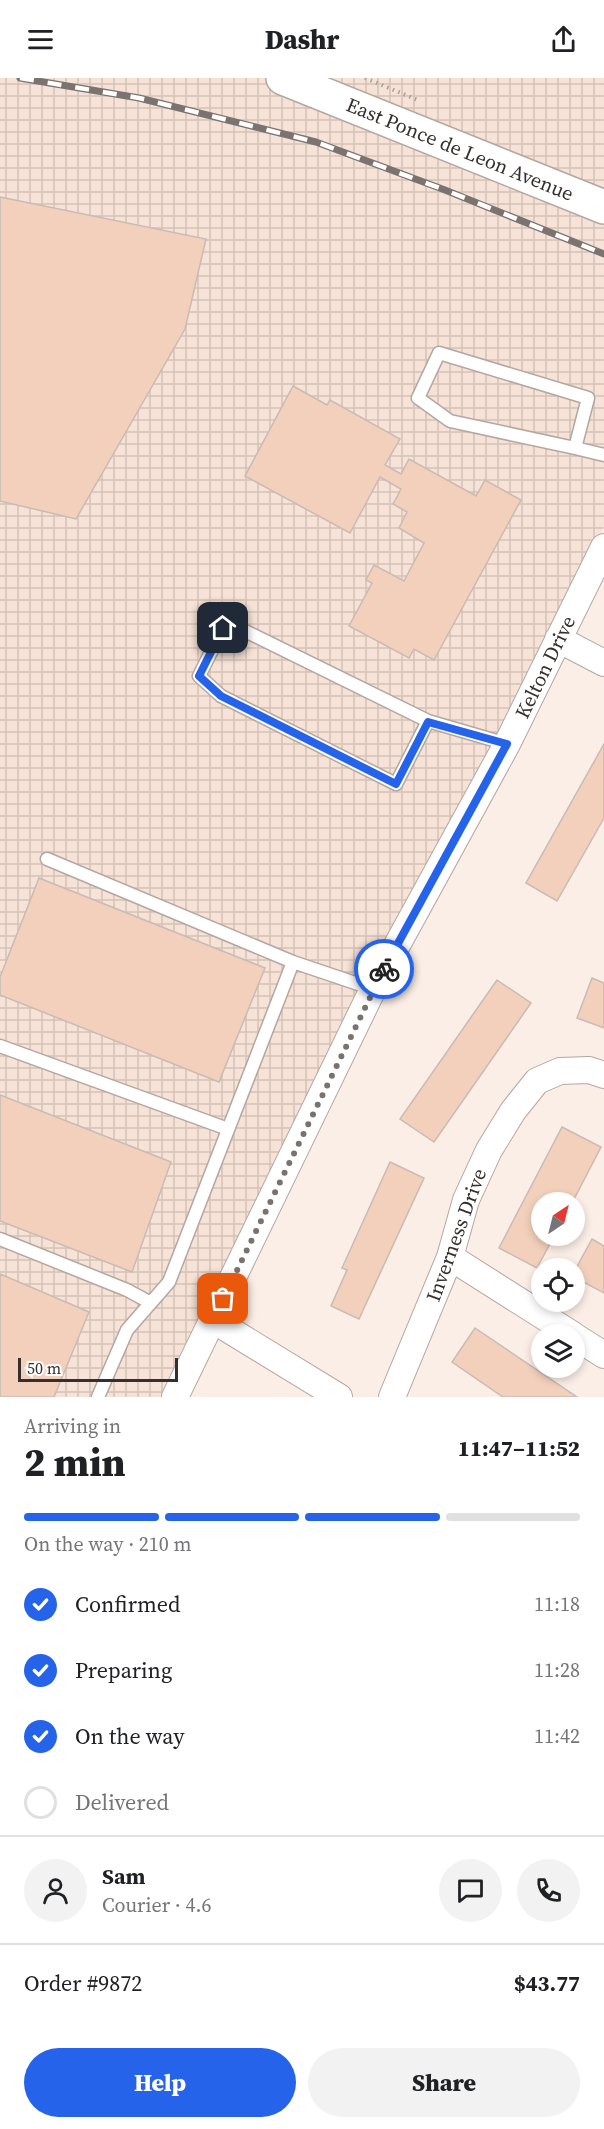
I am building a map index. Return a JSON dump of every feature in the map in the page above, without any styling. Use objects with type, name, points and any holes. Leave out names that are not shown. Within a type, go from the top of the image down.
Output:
[{"type":"main road","name":"East Ponce de Leon Avenue","points":[[283,78],[604,207]]},
{"type":"street","name":"Kelton Drive","points":[[175,1397],[373,989],[507,744],[604,547]]},
{"type":"street","points":[[558,639],[604,663]]},
{"type":"street","name":"Inverness Drive","points":[[393,1397],[450,1257],[466,1200],[489,1150],[513,1112],[537,1081],[560,1071],[589,1070],[604,1075]]},
{"type":"street","points":[[450,1257],[557,1324]]},
{"type":"street","points":[[213,1320],[339,1397]]},
{"type":"street","points":[[585,1342],[604,1355]]},
{"type":"lane","points":[[575,448],[588,398],[439,353],[418,398],[450,421],[604,455]]},
{"type":"lane","points":[[428,722],[396,784],[221,696],[199,676],[223,628],[237,627],[428,722],[507,744]]},
{"type":"lane","points":[[47,859],[293,962],[373,989]]},
{"type":"lane","points":[[98,1397],[127,1330],[169,1282],[293,962]]},
{"type":"lane","points":[[0,1046],[228,1129]]},
{"type":"lane","points":[[0,1239],[127,1290],[151,1303]]},
{"type":"shaded area","points":[[0,78],[604,78],[604,527],[178,1397],[0,1397]]},
{"type":"building","points":[[0,197],[206,239],[185,329],[76,519],[0,501]]},
{"type":"building","points":[[293,386],[327,405],[330,400],[400,439],[385,465],[401,474],[409,459],[476,496],[485,480],[521,500],[434,660],[414,649],[409,658],[349,626],[372,583],[366,580],[374,565],[404,581],[424,543],[399,528],[407,512],[393,504],[401,489],[380,477],[350,533],[245,476]]},
{"type":"building","points":[[604,744],[604,818],[557,901],[526,883]]},
{"type":"building","points":[[39,878],[265,968],[219,1082],[0,995],[0,977]]},
{"type":"building","points":[[592,978],[604,983],[604,1028],[577,1018]]},
{"type":"building","points":[[497,980],[531,1003],[434,1142],[400,1119]]},
{"type":"building","points":[[0,1095],[171,1162],[132,1272],[0,1221]]},
{"type":"building","points":[[562,1127],[601,1147],[578,1192],[531,1192],[531,1246],[549,1246],[542,1258],[531,1258],[531,1265],[499,1248]]},
{"type":"building","points":[[390,1162],[424,1178],[359,1319],[331,1306],[347,1270],[342,1268]]},
{"type":"building","points":[[592,1239],[604,1246],[604,1293],[585,1283],[585,1258],[582,1258]]},
{"type":"building","points":[[0,1274],[89,1312],[54,1397],[0,1397]]},
{"type":"building","points":[[475,1328],[531,1366],[531,1378],[549,1378],[577,1397],[503,1397],[452,1362]]},
{"type":"railway","points":[[20,78],[139,98],[316,142],[445,190],[604,254]]},
{"type":"way so far","points":[[223,1299],[384,969]]},
{"type":"route","points":[[223,628],[199,676],[221,696],[396,784],[428,722],[507,744],[384,969]]}]
